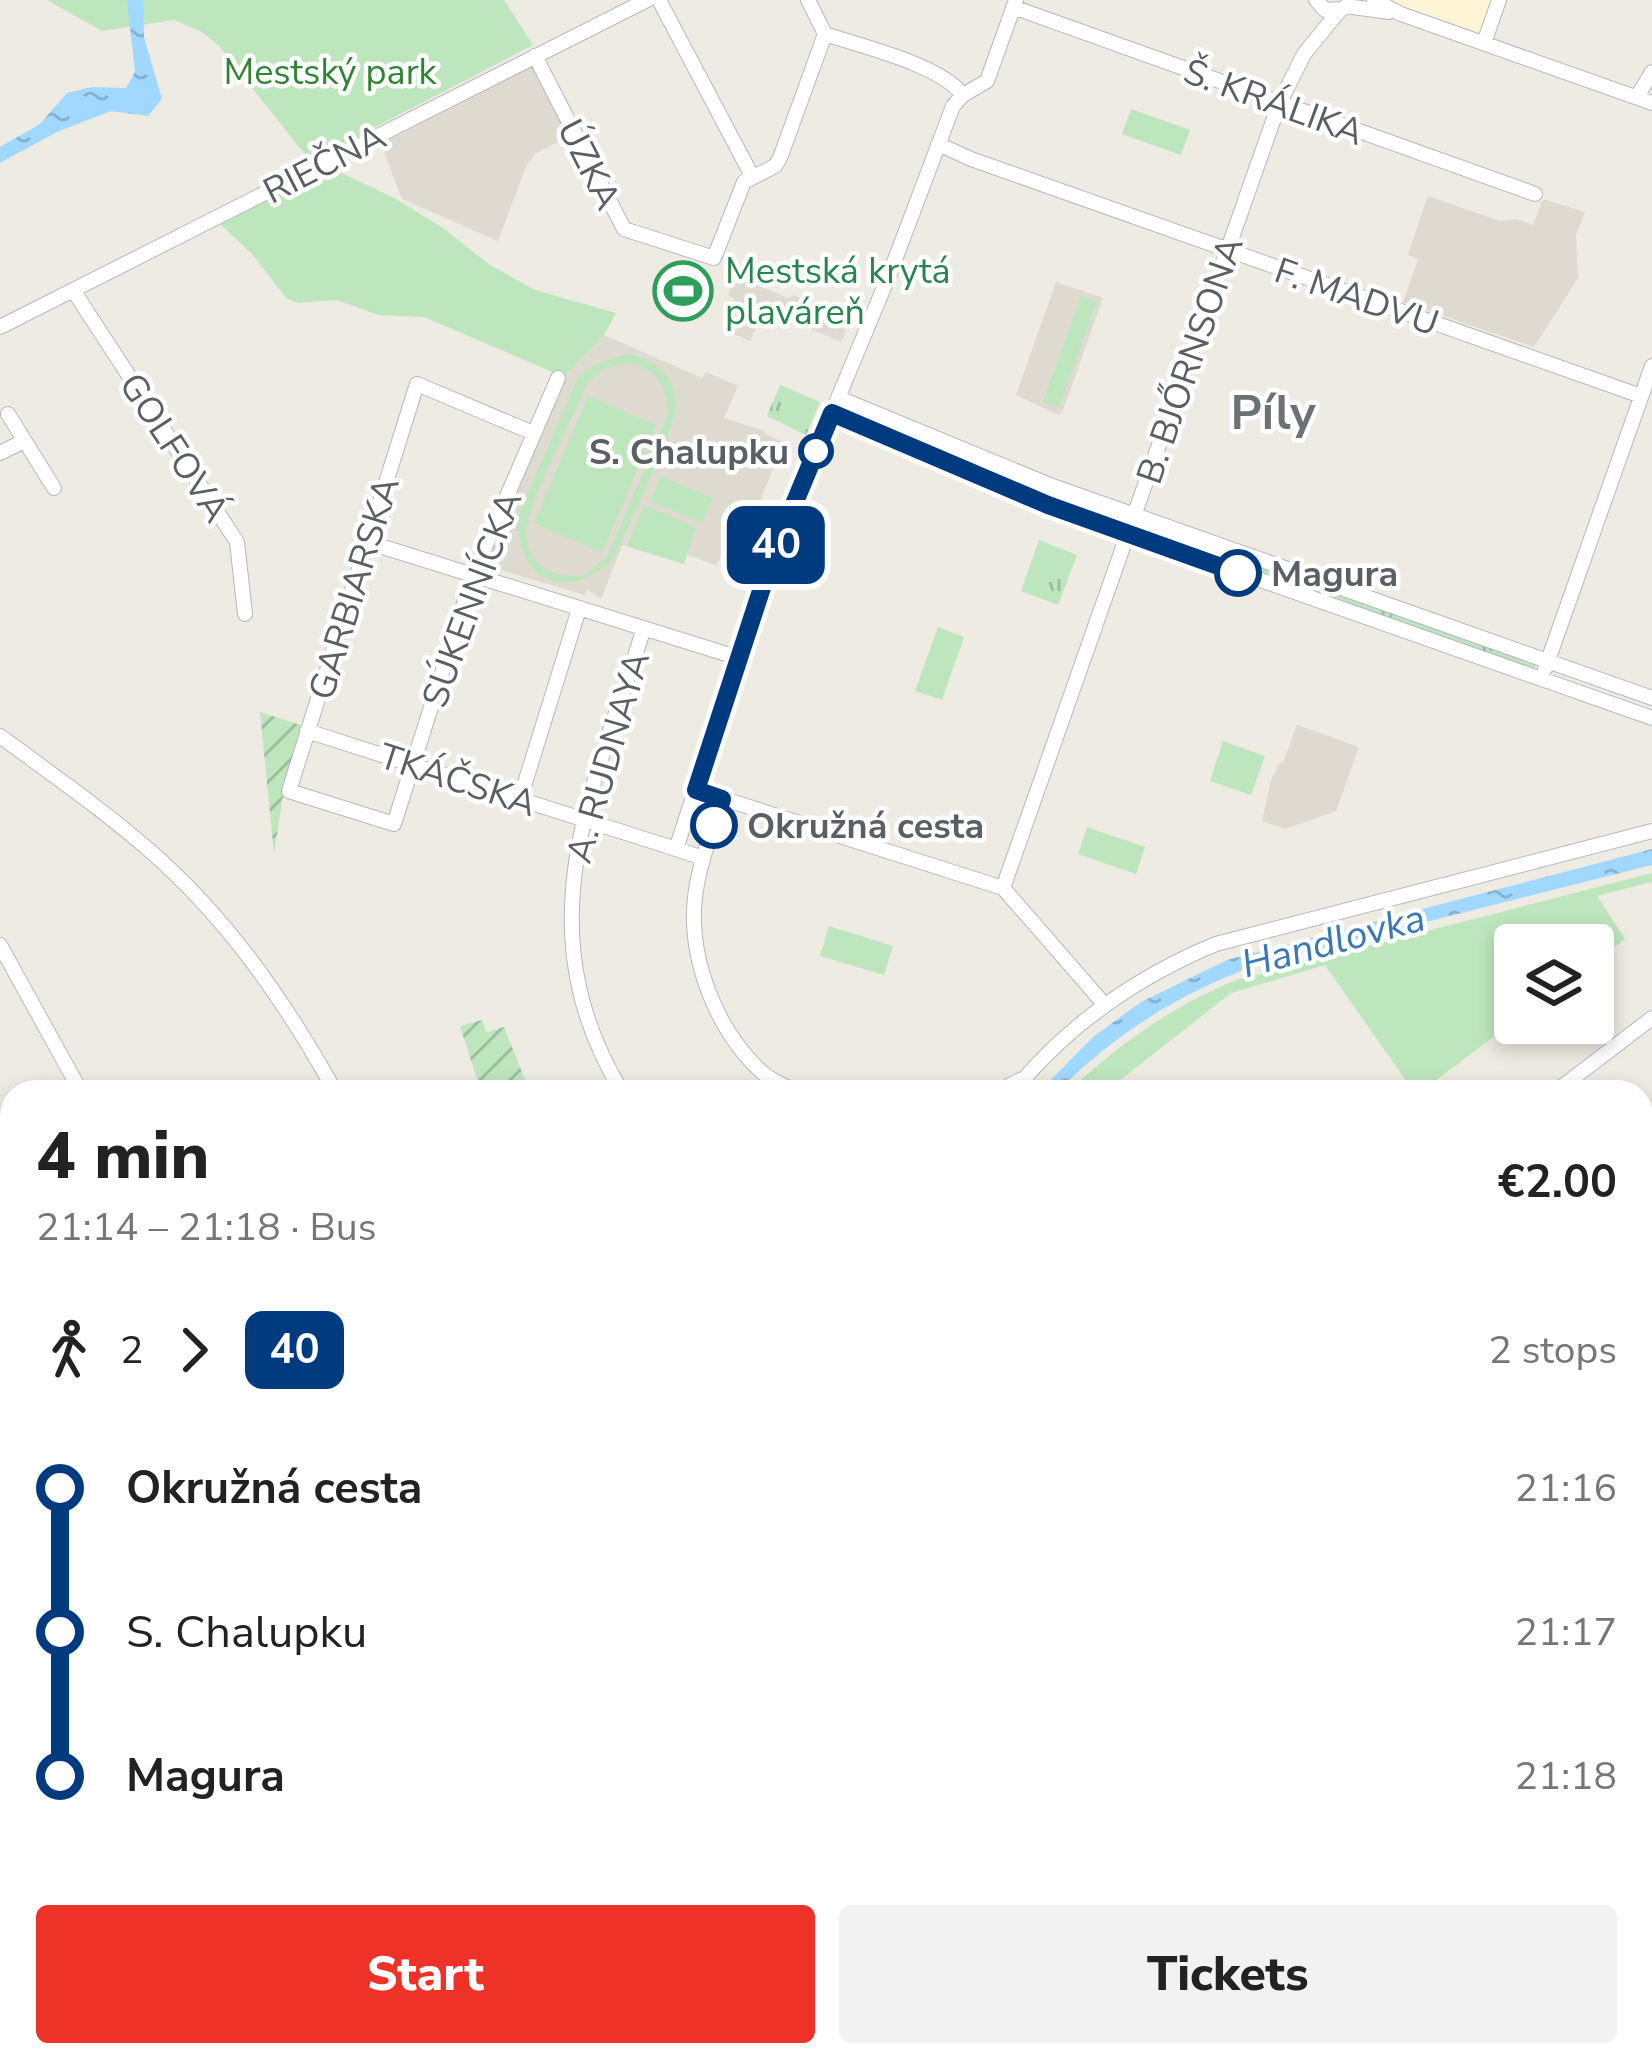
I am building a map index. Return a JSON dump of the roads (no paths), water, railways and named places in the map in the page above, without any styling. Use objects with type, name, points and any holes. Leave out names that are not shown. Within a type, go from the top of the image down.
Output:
[{"type":"street","name":"RIEČNA","points":[[0,327],[647,0]]},
{"type":"street","points":[[659,0],[752,176],[775,166],[780,158],[825,34]]},
{"type":"street","points":[[808,0],[825,34],[912,64],[947,81],[963,95]]},
{"type":"street","points":[[1374,0],[1401,14],[1645,100],[1652,72]]},
{"type":"street","points":[[1484,44],[1499,0]]},
{"type":"street","points":[[1316,1],[1325,10],[1346,5],[1401,14]]},
{"type":"street","name":"B. BJŐRNSONA","points":[[1314,41],[1320,20],[1316,1]]},
{"type":"street","points":[[703,858],[676,849],[772,557],[953,106],[987,81],[1014,4]]},
{"type":"street","name":"Š. KRÁLIKA","points":[[1014,4],[1535,194]]},
{"type":"street","name":"B. BJŐRNSONA","points":[[1004,888],[1279,104],[1314,41],[1346,5]]},
{"type":"street","name":"ÚZKA","points":[[535,56],[620,224],[715,258],[744,182],[752,176]]},
{"type":"street","name":"F. MADVU","points":[[938,144],[1641,396]]},
{"type":"street","name":"GOLFOVÁ","points":[[73,290],[237,542],[244,614]]},
{"type":"street","points":[[1541,679],[1652,366]]},
{"type":"street","name":"SÚKENNÍCKA","points":[[394,824],[473,575],[558,378]]},
{"type":"street","name":"GARBIARSKA","points":[[394,824],[289,791],[417,384],[533,434]]},
{"type":"street","points":[[839,398],[1050,485],[1652,698]]},
{"type":"street","points":[[832,413],[1048,505],[1652,718]]},
{"type":"street","points":[[8,414],[53,488]]},
{"type":"street","points":[[0,453],[24,441]]},
{"type":"street","points":[[367,542],[736,658]]},
{"type":"street","points":[[520,800],[579,609]]},
{"type":"street","name":"A. RUDNAYA","points":[[616,1080],[591,1032],[573,966],[570,893],[584,820],[644,628]]},
{"type":"street","name":"TKÁČSKA","points":[[308,731],[676,849]]},
{"type":"street","points":[[0,736],[101,811],[192,890],[272,987],[323,1080]]},
{"type":"street","points":[[696,790],[1004,888],[1104,1004]]},
{"type":"street","points":[[722,799],[703,858],[694,908],[698,958],[725,1024],[768,1080]]},
{"type":"street","points":[[1022,1080],[1104,1004],[1178,960],[1247,934],[1652,831]]},
{"type":"street","points":[[0,945],[74,1080]]},
{"type":"street","points":[[1571,1080],[1652,1018]]},
{"type":"street","points":[[764,1074],[775,1080]]},
{"type":"street","points":[[1019,1080],[1024,1077]]},
{"type":"water","points":[[127,0],[143,0],[144,37],[162,99],[148,116],[111,111],[57,132],[0,163],[0,147],[40,124],[67,93],[92,87],[126,88],[135,72]]},
{"type":"water","name":"Handlovka","points":[[1652,849],[1652,865],[1230,975],[1126,1033],[1070,1080],[1051,1080],[1093,1037],[1141,1002],[1227,960]]},
{"type":"place","name":"Mestská krytá plaváreň","points":[[683,291]]},
{"type":"place","name":"S. Chalupku","points":[[816,451]]},
{"type":"place","name":"Magura","points":[[1238,573]]},
{"type":"place","name":"Okružná cesta","points":[[714,825]]},
{"type":"district","name":"Píly","points":[[1273,412]]},
{"type":"park label","name":"Mestský park","points":[[330,71]]}]
